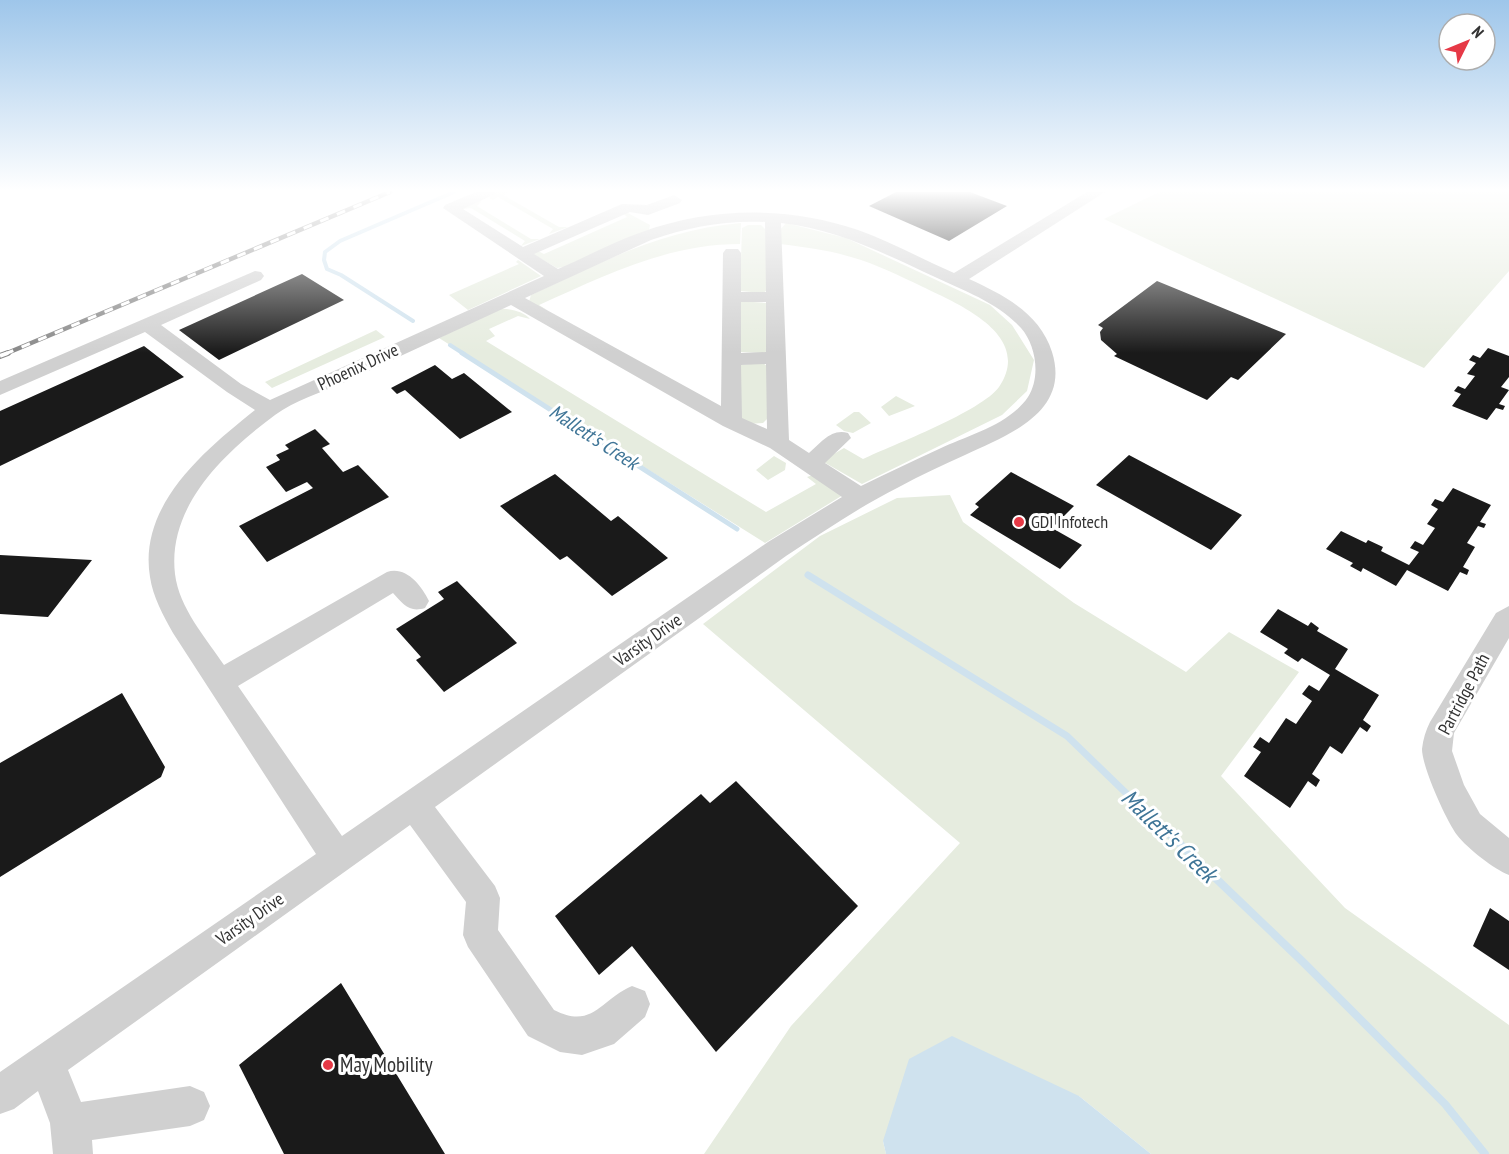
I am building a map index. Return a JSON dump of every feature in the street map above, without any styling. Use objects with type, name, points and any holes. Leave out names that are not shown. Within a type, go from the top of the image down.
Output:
[{"type":"street","points":[[511,246],[557,276]]},
{"type":"street","points":[[522,253],[538,246]]},
{"type":"street","name":"Phoenix Drive","points":[[338,858],[182,625],[167,596],[162,573],[164,531],[181,497],[199,472],[232,439],[269,409],[624,246]]},
{"type":"street","points":[[774,246],[778,443]]},
{"type":"street","name":"Phoenix Drive","points":[[880,246],[955,280]]},
{"type":"street","points":[[955,280],[1010,246]]},
{"type":"street","points":[[730,421],[732,252]]},
{"type":"street","points":[[0,389],[255,276]]},
{"type":"street","name":"Varsity Drive","points":[[0,1095],[777,549],[860,497],[1001,430],[1029,409],[1039,396],[1046,376],[1042,348],[1028,325],[998,301],[955,280]]},
{"type":"street","points":[[510,297],[730,421],[778,443],[860,497]]},
{"type":"street","points":[[732,297],[775,297]]},
{"type":"street","points":[[147,324],[234,388],[269,409]]},
{"type":"street","points":[[731,359],[776,358]]},
{"type":"street","points":[[811,464],[840,438]]},
{"type":"street","points":[[220,682],[396,579],[416,601]]},
{"type":"street","name":"Partridge Path","points":[[1509,618],[1505,621],[1440,731],[1437,751],[1449,791],[1469,825],[1509,859]]},
{"type":"street","points":[[414,804],[483,898],[480,935],[541,1023],[560,1034],[582,1036],[601,1031],[632,1004]]},
{"type":"street","points":[[46,1062],[72,1138],[190,1106]]},
{"type":"shaded area","points":[[562,246],[613,246],[557,268],[531,253],[538,251],[544,254]]},
{"type":"shaded area","points":[[642,246],[707,246],[661,256],[612,273],[539,305],[547,310],[529,302],[531,295]]},
{"type":"shaded area","points":[[741,246],[766,246],[766,291],[763,293],[740,291]]},
{"type":"shaded area","points":[[793,246],[863,246],[990,305],[1012,325],[1034,360],[1027,391],[1002,415],[862,484],[822,461],[844,448],[863,459],[936,427],[975,406],[999,387],[1007,368],[1007,352],[1000,337],[987,324],[955,302],[870,263],[816,249]]},
{"type":"shaded area","points":[[1162,246],[1509,246],[1509,271],[1424,368]]},
{"type":"shaded area","points":[[518,260],[541,276],[468,310],[449,295],[519,264],[516,262]]},
{"type":"shaded area","points":[[739,301],[766,303],[767,351],[764,353],[739,352]]},
{"type":"shaded area","points":[[500,309],[517,311],[530,319],[518,316],[489,329],[495,336],[486,341],[766,512],[816,484],[807,477],[813,475],[843,495],[765,543],[439,338]]},
{"type":"shaded area","points":[[376,330],[385,337],[272,388],[265,382]]},
{"type":"shaded area","points":[[763,363],[768,367],[767,419],[763,423],[748,424],[737,418],[738,365]]},
{"type":"shaded area","points":[[896,396],[915,406],[889,416],[881,407]]},
{"type":"shaded area","points":[[854,412],[859,412],[871,423],[853,433],[844,431],[836,425]]},
{"type":"shaded area","points":[[774,456],[786,463],[785,470],[768,480],[756,470]]},
{"type":"shaded area","points":[[950,495],[963,522],[1074,603],[1186,672],[1229,632],[1299,672],[1221,776],[1345,908],[1509,1025],[1509,1154],[1151,1154],[1079,1096],[883,1141],[886,1154],[704,1154],[791,1026],[960,843],[703,624],[820,536],[897,498]]},
{"type":"water","points":[[952,1036],[1079,1096],[1151,1154],[886,1154],[883,1141],[909,1059]]},
{"type":"building","points":[[302,274],[344,300],[219,360],[179,330]]},
{"type":"building","points":[[1157,281],[1286,334],[1238,380],[1231,377],[1207,400],[1114,356],[1117,354],[1101,340],[1100,332],[1103,328],[1098,325]]},
{"type":"building","points":[[144,346],[184,377],[0,466],[0,411]]},
{"type":"building","points":[[1488,348],[1509,356],[1509,377],[1501,387],[1509,390],[1499,404],[1505,406],[1503,410],[1496,408],[1487,420],[1452,406],[1461,394],[1454,391],[1458,386],[1465,389],[1475,376],[1467,374],[1476,363],[1469,360],[1473,355],[1480,358]]},
{"type":"building","points":[[435,365],[452,379],[464,373],[512,412],[460,439],[405,390],[397,394],[391,388]]},
{"type":"building","points":[[315,429],[330,444],[322,448],[343,472],[358,465],[389,497],[267,562],[239,526],[313,488],[307,482],[286,492],[266,467],[280,460],[276,455],[289,449],[285,445]]},
{"type":"building","points":[[1129,455],[1242,515],[1211,550],[1096,485]]},
{"type":"building","name":"GDI Infotech","points":[[1011,472],[1074,506],[1052,528],[1082,545],[1060,569],[970,515],[979,507],[975,504]]},
{"type":"building","points":[[555,474],[611,521],[618,516],[668,558],[612,596],[567,556],[560,560],[500,506]]},
{"type":"building","points":[[1453,488],[1491,505],[1480,522],[1486,524],[1484,528],[1478,526],[1467,543],[1475,547],[1463,567],[1469,570],[1467,575],[1460,572],[1448,591],[1407,570],[1396,586],[1363,568],[1361,572],[1350,566],[1353,563],[1326,549],[1341,531],[1366,543],[1368,540],[1383,547],[1381,551],[1409,565],[1419,552],[1410,548],[1415,541],[1423,545],[1435,528],[1427,524],[1438,509],[1431,505],[1435,499],[1443,502]]},
{"type":"building","points":[[0,555],[92,560],[48,617],[0,614]]},
{"type":"building","points":[[457,581],[517,643],[444,692],[416,660],[421,657],[396,629],[444,599],[438,592]]},
{"type":"building","points":[[1278,609],[1308,626],[1311,622],[1319,628],[1317,631],[1348,649],[1335,669],[1379,695],[1363,720],[1371,726],[1367,732],[1360,727],[1342,754],[1330,746],[1312,774],[1320,780],[1316,787],[1308,781],[1290,808],[1244,776],[1261,752],[1253,747],[1260,737],[1269,743],[1286,718],[1296,724],[1312,701],[1302,694],[1309,685],[1319,691],[1330,675],[1302,658],[1298,662],[1284,653],[1288,649],[1260,632]]},
{"type":"building","points":[[122,693],[165,767],[161,777],[0,877],[0,763]]},
{"type":"building","points":[[736,781],[858,906],[716,1052],[632,946],[599,975],[555,916],[701,794],[710,803]]},
{"type":"building","points":[[1490,908],[1509,921],[1509,970],[1473,946]]},
{"type":"building","points":[[341,983],[445,1154],[284,1154],[239,1065]]},
{"type":"waterway","name":"Mallett's Creek","points":[[333,246],[325,252],[324,260],[327,269],[341,275],[413,321]]},
{"type":"waterway","name":"Mallett's Creek","points":[[450,345],[464,354]]},
{"type":"waterway","name":"Mallett's Creek","points":[[462,353],[737,529]]},
{"type":"waterway","name":"Mallett's Creek","points":[[808,575],[1067,736],[1156,822]]},
{"type":"waterway","name":"Mallett's Creek","points":[[1155,820],[1303,962],[1445,1104],[1485,1154]]},
{"type":"railway","points":[[5,354],[262,246]]},
{"type":"railway","points":[[0,356],[8,353]]},
{"type":"place","name":"GDI Infotech","points":[[1019,522]]},
{"type":"place","name":"May Mobility","points":[[328,1065]]}]
